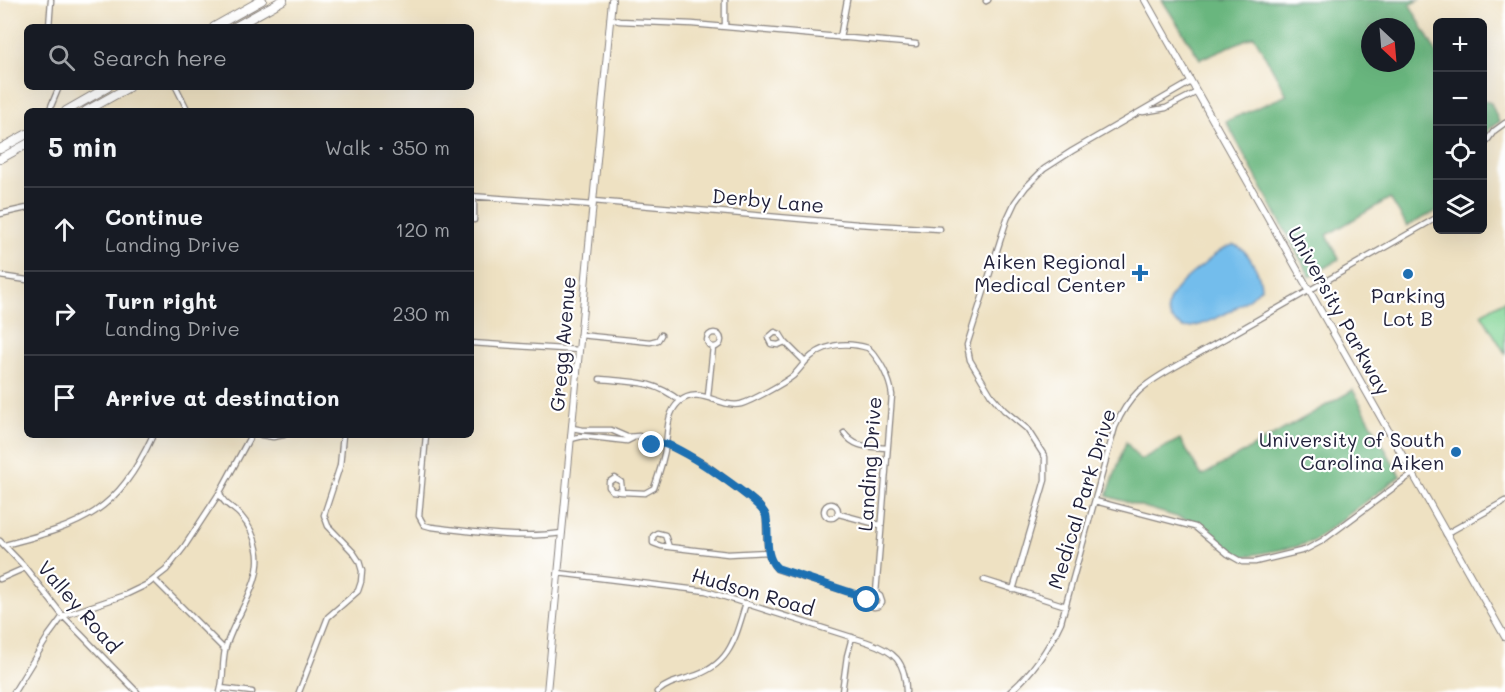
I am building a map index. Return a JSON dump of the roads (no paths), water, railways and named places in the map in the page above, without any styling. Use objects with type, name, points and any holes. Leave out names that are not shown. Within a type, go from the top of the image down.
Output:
[{"type":"main road","points":[[240,24],[283,0]]},
{"type":"main road","points":[[219,24],[259,1]]},
{"type":"main road","points":[[71,108],[103,90]]},
{"type":"main road","points":[[91,108],[124,90]]},
{"type":"main road","points":[[0,149],[24,136]]},
{"type":"main road","points":[[0,159],[24,146]]},
{"type":"street","points":[[49,24],[51,0]]},
{"type":"street","name":"Gregg Avenue","points":[[547,692],[612,0]]},
{"type":"street","points":[[725,0],[725,27]]},
{"type":"street","points":[[840,38],[847,0]]},
{"type":"street","name":"University Parkway","points":[[1145,0],[1505,638]]},
{"type":"street","points":[[259,1],[262,11]]},
{"type":"street","points":[[610,18],[619,21],[725,27],[916,44]]},
{"type":"street","points":[[1013,590],[1045,480],[1046,462],[1041,449],[1027,429],[1004,410],[991,395],[970,360],[968,341],[1007,219],[1020,194],[1044,169],[1191,81]]},
{"type":"street","points":[[50,108],[57,90]]},
{"type":"street","points":[[178,90],[186,108]]},
{"type":"street","points":[[1140,112],[1166,108],[1197,92]]},
{"type":"street","points":[[1487,141],[1494,131],[1505,123]]},
{"type":"street","name":"Derby Lane","points":[[474,196],[940,229]]},
{"type":"street","points":[[0,214],[24,208]]},
{"type":"street","name":"Medical Park Drive","points":[[1010,692],[1027,675],[1056,632],[1066,606],[1115,427],[1125,406],[1135,393],[1164,373],[1433,220]]},
{"type":"street","points":[[0,276],[24,280]]},
{"type":"street","points":[[580,335],[650,342],[658,340],[662,335]]},
{"type":"street","points":[[785,342],[805,362]]},
{"type":"street","points":[[474,343],[579,350]]},
{"type":"street","name":"Landing Drive","points":[[680,401],[693,396],[708,396],[730,404],[742,403],[784,382],[824,348],[837,345],[860,346],[872,352],[891,390],[876,593]]},
{"type":"street","points":[[708,396],[713,347]]},
{"type":"street","points":[[600,379],[645,382],[662,389],[680,401],[668,423],[666,444],[654,488],[643,494],[622,492]]},
{"type":"street","points":[[572,428],[606,429],[627,437],[639,436],[652,445],[666,444],[705,464],[761,507],[766,515],[768,552],[772,563],[780,570],[867,598],[872,607],[879,606],[882,600],[876,593],[867,598]]},
{"type":"street","points":[[844,433],[849,441],[856,444],[888,448]]},
{"type":"street","points":[[571,439],[583,436],[627,441],[639,436]]},
{"type":"street","points":[[2,543],[78,522],[105,506],[124,486],[151,438]]},
{"type":"street","points":[[14,692],[48,635],[63,616],[113,600],[155,580],[166,570],[220,492],[248,438]]},
{"type":"street","points":[[299,692],[328,617],[358,591],[361,582],[362,571],[359,561],[328,526],[324,515],[340,466],[343,438]]},
{"type":"street","points":[[426,438],[420,519],[427,526],[541,536],[562,533]]},
{"type":"street","points":[[1095,501],[1195,527],[1228,554],[1242,562],[1255,562],[1305,550],[1412,474]]},
{"type":"street","points":[[220,492],[222,500],[235,509],[249,527],[258,556],[252,586],[225,650],[220,690],[252,692]]},
{"type":"street","points":[[1446,534],[1505,501]]},
{"type":"street","points":[[838,514],[880,525]]},
{"type":"street","name":"Valley Road","points":[[2,543],[63,616],[136,692]]},
{"type":"street","points":[[669,547],[728,554],[768,552]]},
{"type":"street","points":[[0,579],[25,568]]},
{"type":"street","name":"Hudson Road","points":[[558,573],[706,591],[888,649],[903,669],[906,692]]},
{"type":"street","points":[[155,580],[225,650]]},
{"type":"street","points":[[984,580],[1066,606]]},
{"type":"street","points":[[657,692],[668,684],[699,674],[723,660],[736,637],[746,603]]},
{"type":"street","points":[[842,692],[852,638]]},
{"type":"water","points":[[1234,245],[1249,256],[1259,276],[1261,288],[1235,308],[1204,323],[1184,328],[1173,321],[1168,313],[1168,304],[1179,286],[1217,253]]},
{"type":"place","name":"Aiken Regional Medical Center","points":[[1140,273]]},
{"type":"place","name":"Parking Lot B","points":[[1408,274]]},
{"type":"place","name":"University of South Carolina Aiken","points":[[1456,452]]}]
